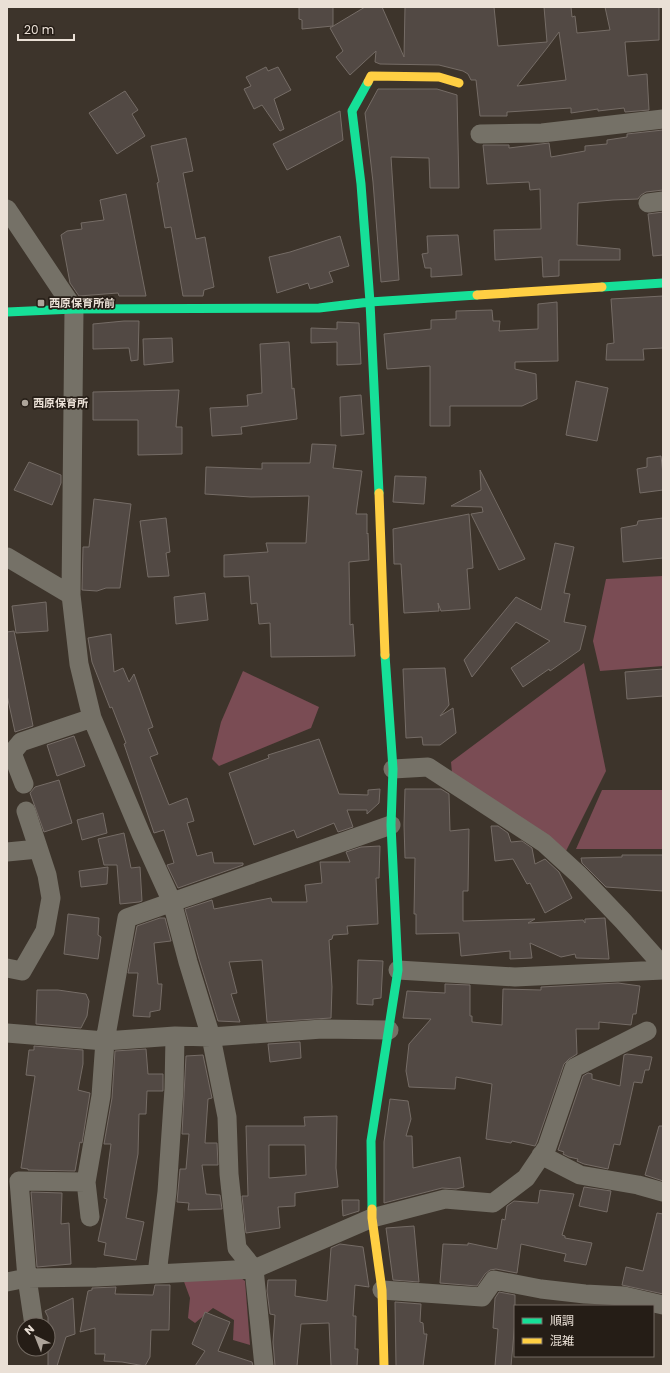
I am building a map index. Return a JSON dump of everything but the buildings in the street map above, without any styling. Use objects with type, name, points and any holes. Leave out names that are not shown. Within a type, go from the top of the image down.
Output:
[{"type":"street","points":[[384,1366],[382,1290],[372,1218],[371,1141],[398,970],[391,825],[393,769],[384,636],[377,433],[370,302],[352,111],[370,76],[438,77],[459,83]]},
{"type":"street","points":[[480,134],[542,133],[663,119]]},
{"type":"street","points":[[7,209],[74,309],[71,595],[79,664],[92,718],[141,834],[172,902],[211,1038],[227,1117],[229,1174],[238,1248],[254,1269],[260,1362]]},
{"type":"street","points":[[7,312],[74,309],[319,308],[370,302],[663,283]]},
{"type":"street","points":[[7,557],[71,595]]},
{"type":"street","points":[[24,784],[12,753],[21,742],[92,718]]},
{"type":"street","points":[[393,769],[428,767],[544,843],[579,875],[663,966]]},
{"type":"street","points":[[7,968],[22,971],[45,931],[51,898],[47,875],[26,811]]},
{"type":"street","points":[[90,1217],[86,1182],[101,1096],[105,1041],[127,918],[391,825]]},
{"type":"street","points":[[7,852],[38,849]]},
{"type":"street","points":[[398,970],[515,977],[663,970]]},
{"type":"street","points":[[7,1033],[105,1041],[175,1036],[211,1038],[322,1029],[389,1030]]},
{"type":"street","points":[[7,1282],[27,1278],[97,1277],[254,1269],[372,1218],[445,1199],[493,1203],[526,1178],[547,1147],[574,1068],[647,1031]]},
{"type":"street","points":[[157,1274],[167,1192],[174,1089],[175,1036]]},
{"type":"street","points":[[541,1156],[580,1175],[638,1185],[663,1192]]},
{"type":"street","points":[[33,1317],[27,1278],[19,1181],[86,1182]]},
{"type":"street","points":[[382,1290],[482,1297],[494,1280],[541,1289],[584,1294],[624,1296],[663,1305]]},
{"type":"shaded area","points":[[663,576],[663,666],[600,671],[593,641],[606,579]]},
{"type":"shaded area","points":[[584,663],[606,771],[566,851],[452,773],[451,762]]},
{"type":"shaded area","points":[[243,671],[319,707],[311,728],[219,766],[212,759],[221,722]]},
{"type":"shaded area","points":[[602,790],[663,790],[663,849],[576,849]]},
{"type":"shaded area","points":[[238,1276],[245,1281],[250,1345],[233,1340],[234,1320],[213,1308],[195,1323],[188,1318],[190,1298],[183,1279]]},
{"type":"traffic: fast","points":[[368,82],[352,111],[361,184],[370,302],[379,493]]},
{"type":"traffic: fast","points":[[602,287],[663,283]]},
{"type":"traffic: fast","points":[[7,312],[74,309],[319,308],[370,302],[477,295]]},
{"type":"traffic: fast","points":[[372,1209],[371,1141],[398,970],[391,825],[393,769],[385,655]]},
{"type":"traffic: slow","points":[[368,82],[371,76],[439,77],[459,83]]},
{"type":"traffic: slow","points":[[477,295],[602,287]]},
{"type":"traffic: slow","points":[[379,493],[385,655]]},
{"type":"traffic: slow","points":[[372,1209],[382,1290],[384,1366]]},
{"type":"place","name":"西原保育所前","points":[[41,303]]},
{"type":"place","name":"西原保育所","points":[[25,403]]}]
